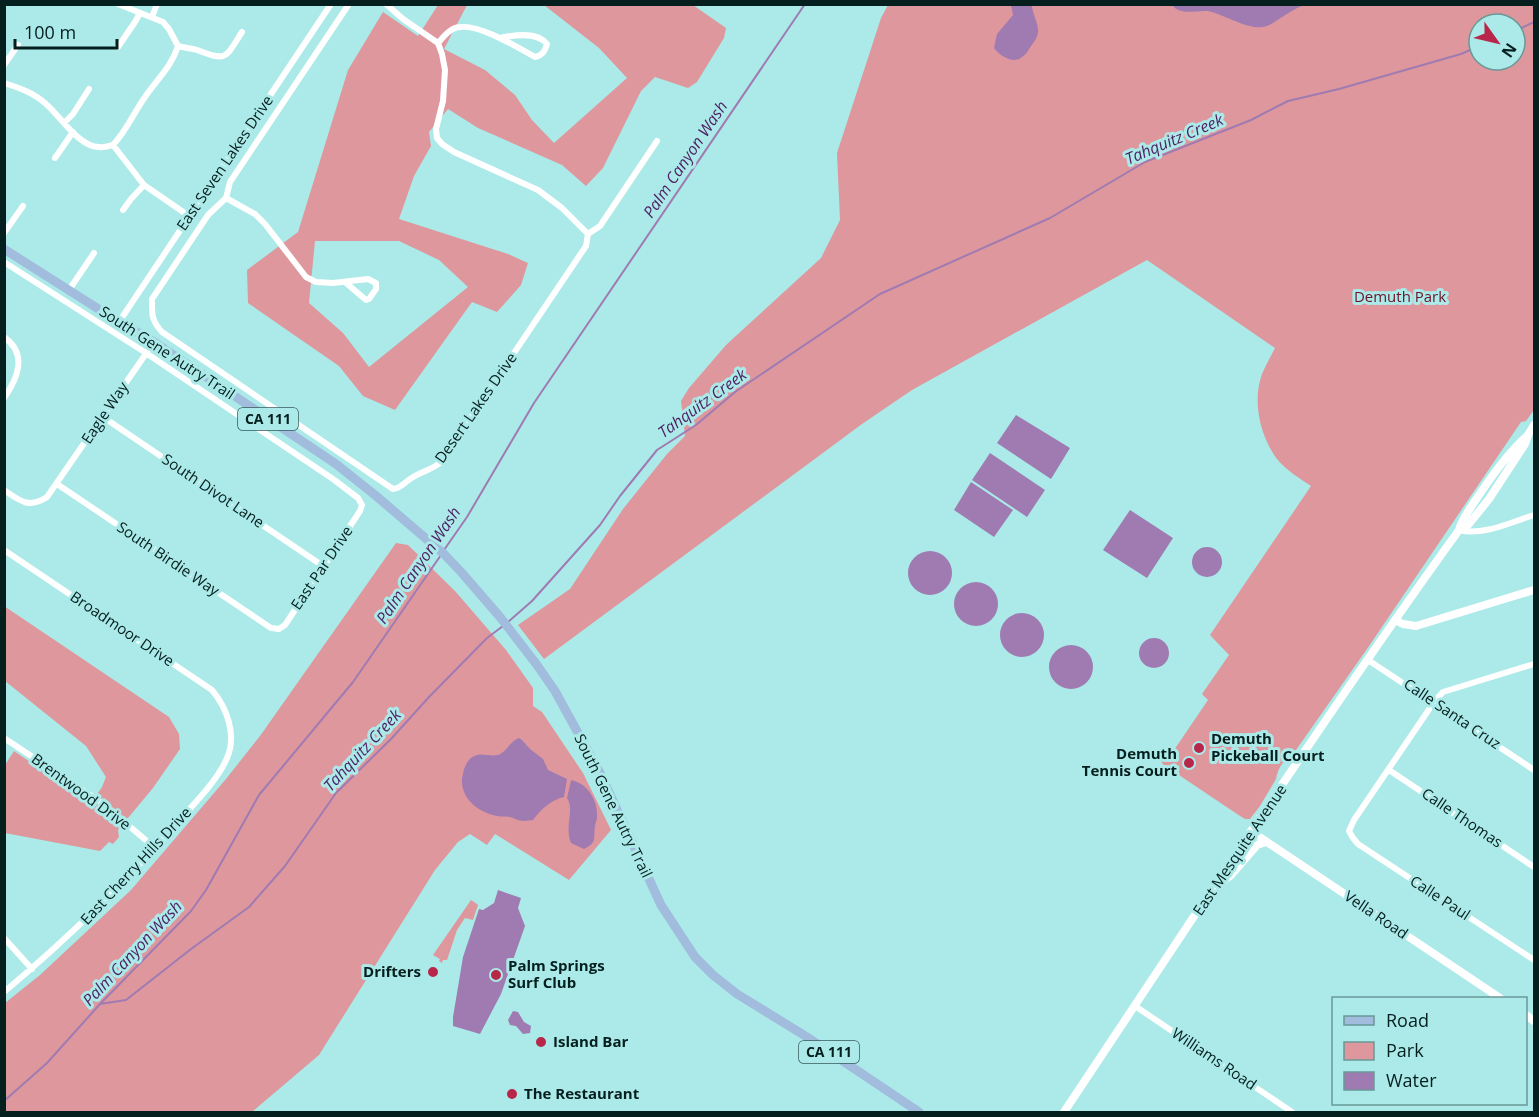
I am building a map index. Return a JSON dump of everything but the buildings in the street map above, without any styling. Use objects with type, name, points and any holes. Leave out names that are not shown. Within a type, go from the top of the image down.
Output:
[{"type":"main road","name":"South Gene Autry Trail","points":[[4,249],[154,342],[336,464],[444,555],[500,617],[555,692],[600,773],[661,905],[695,957],[737,994],[807,1037],[919,1113]]},
{"type":"street","points":[[4,83],[35,95],[65,122],[77,138],[85,143],[99,148],[113,145],[125,132],[145,97],[169,67],[178,46],[169,28],[163,22],[118,4]]},
{"type":"street","points":[[152,17],[158,4]]},
{"type":"street","name":"East Seven Lakes Drive","points":[[119,322],[332,4]]},
{"type":"street","name":"Desert Lakes Drive","points":[[349,4],[230,182],[226,198],[208,215],[152,299],[152,309],[154,324],[162,332],[393,489],[398,489],[411,478],[440,463],[585,246],[588,234],[600,226],[657,141]]},
{"type":"street","points":[[386,4],[404,20],[438,43],[445,70],[444,101],[436,129],[437,138],[442,144],[454,152],[538,190],[562,208],[588,234]]},
{"type":"street","points":[[118,47],[140,13]]},
{"type":"street","points":[[438,43],[459,26],[473,28],[500,38],[536,57],[540,56],[547,44],[539,36],[513,35],[500,38]]},
{"type":"street","points":[[178,46],[219,57],[228,54],[243,32]]},
{"type":"street","points":[[4,65],[18,45]]},
{"type":"street","points":[[65,122],[89,89]]},
{"type":"street","points":[[55,158],[73,132]]},
{"type":"street","points":[[113,145],[144,185],[189,216]]},
{"type":"street","points":[[123,210],[144,185]]},
{"type":"street","points":[[226,198],[255,214],[306,277],[316,282],[333,284],[345,282],[368,279],[376,283],[376,289],[366,300],[345,282]]},
{"type":"street","points":[[4,233],[23,206]]},
{"type":"street","points":[[69,290],[94,253]]},
{"type":"street","name":"South Gene Autry Trail","points":[[4,262],[146,352],[333,479],[358,498],[362,505]]},
{"type":"street","points":[[4,337],[14,347],[19,360],[15,382],[4,398]]},
{"type":"street","name":"Eagle Way","points":[[4,490],[26,503],[39,503],[47,497],[154,342]]},
{"type":"street","name":"South Divot Lane","points":[[103,417],[323,566]]},
{"type":"street","name":"East Mesquite Avenue","points":[[1064,1113],[1395,620],[1459,530],[1461,523],[1505,458],[1531,437],[1534,425]]},
{"type":"street","name":"South Birdie Way","points":[[57,484],[271,628],[279,629]]},
{"type":"street","name":"East Par Drive","points":[[279,629],[285,625],[362,505]]},
{"type":"street","points":[[1459,530],[1481,531],[1534,515]]},
{"type":"street","name":"Broadmoor Drive","points":[[4,550],[212,690],[221,701],[228,718]]},
{"type":"street","points":[[1395,620],[1402,624],[1416,626],[1534,590]]},
{"type":"street","name":"Calle Santa Cruz","points":[[1368,660],[1534,770]]},
{"type":"street","points":[[1389,770],[1443,692],[1534,664]]},
{"type":"street","name":"East Cherry Hills Drive","points":[[4,992],[79,926],[125,881],[190,809],[228,757],[231,734],[228,718]]},
{"type":"street","name":"Brentwood Drive","points":[[4,738],[102,803],[155,848]]},
{"type":"street","name":"Calle Paul","points":[[1389,770],[1354,820],[1349,831],[1353,838],[1358,844],[1534,960]]},
{"type":"street","name":"Calle Thomas","points":[[1389,770],[1534,867]]},
{"type":"street","name":"Vella Road","points":[[1252,832],[1497,997]]},
{"type":"street","points":[[1214,889],[1230,876],[1257,845],[1266,842]]},
{"type":"street","points":[[4,938],[32,969]]},
{"type":"street","name":"Williams Road","points":[[1135,1006],[1292,1113]]},
{"type":"green space","points":[[438,5],[467,5],[444,49],[485,70],[515,95],[532,120],[554,143],[627,78],[599,48],[544,5],[693,5],[726,28],[724,38],[697,82],[688,88],[655,77],[641,91],[603,168],[586,186],[562,165],[478,128],[448,109],[429,132],[431,146],[414,176],[399,219],[508,254],[528,263],[521,285],[497,312],[472,302],[395,410],[363,396],[339,366],[248,303],[247,270],[298,232],[348,70],[383,12],[418,36]],"holes":[[[315,241],[399,241],[439,260],[468,287],[369,367],[343,333],[309,303]]]},
{"type":"green space","name":"Demuth Park","points":[[888,5],[1534,5],[1534,410],[1526,421],[1521,422],[1367,649],[1296,750],[1283,763],[1276,779],[1250,819],[1240,816],[1164,765],[1161,760],[1163,756],[1168,759],[1208,700],[1202,694],[1229,655],[1210,635],[1311,486],[1277,459],[1266,440],[1259,418],[1259,384],[1275,348],[1147,260],[912,390],[862,424],[544,659],[518,625],[570,589],[623,509],[667,454],[685,436],[681,401],[689,388],[726,345],[821,258],[840,220],[837,153],[881,18]]},
{"type":"green space","points":[[396,543],[408,545],[455,591],[506,650],[533,688],[533,706],[542,712],[583,773],[611,830],[569,880],[495,834],[487,845],[470,834],[458,842],[435,870],[319,1055],[252,1112],[5,1112],[5,1003],[40,975],[131,890],[226,779],[260,736]]},
{"type":"green space","points":[[4,606],[169,717],[179,734],[180,749],[153,788],[118,830],[119,837],[113,844],[109,842],[100,851],[5,833],[5,765],[14,751],[91,803],[106,777],[86,746],[5,681]]},
{"type":"green space","points":[[471,900],[478,905],[473,920],[465,918],[457,930],[447,960],[443,960],[442,963],[433,955]]},
{"type":"water","points":[[1011,5],[1032,5],[1038,29],[1036,38],[1026,53],[1015,60],[1003,56],[994,48],[997,34],[1013,15]]},
{"type":"water","points":[[1172,5],[1305,5],[1268,25],[1257,27],[1208,11],[1184,11]]},
{"type":"water","points":[[1016,415],[1070,448],[1051,479],[997,443]]},
{"type":"water","points":[[990,453],[1045,490],[1027,517],[972,480]]},
{"type":"water","points":[[971,482],[1013,510],[994,537],[954,510]]},
{"type":"water","points":[[1130,510],[1173,538],[1147,578],[1103,550]]},
{"type":"water","points":[[1207,547],[1218,551],[1222,562],[1218,573],[1207,577],[1196,573],[1192,562],[1196,551]]},
{"type":"water","points":[[930,551],[946,557],[952,573],[946,589],[930,595],[914,589],[908,573],[914,557]]},
{"type":"water","points":[[976,582],[991,589],[998,604],[991,619],[976,626],[961,619],[954,604],[961,589]]},
{"type":"water","points":[[1022,613],[1037,620],[1044,635],[1037,650],[1022,657],[1007,650],[1000,635],[1007,620]]},
{"type":"water","points":[[1154,638],[1165,642],[1169,653],[1165,664],[1154,668],[1143,664],[1139,653],[1143,642]]},
{"type":"water","points":[[1071,645],[1086,652],[1093,667],[1086,682],[1071,689],[1056,682],[1049,667],[1056,652]]},
{"type":"water","points":[[519,738],[543,759],[548,770],[567,779],[564,797],[546,806],[533,820],[521,821],[483,811],[472,804],[462,786],[464,771],[471,758],[478,755],[498,755]]},
{"type":"water","points":[[571,780],[587,788],[596,804],[597,819],[594,840],[584,849],[571,843],[569,837],[570,808],[567,798]]},
{"type":"water","points":[[498,890],[521,898],[518,908],[525,926],[501,994],[480,1034],[453,1026],[453,1017],[463,957],[479,909],[483,910],[494,903]]},
{"type":"water","points":[[513,1011],[518,1012],[524,1022],[531,1026],[530,1033],[523,1034],[516,1026],[510,1025],[508,1020]]},
{"type":"waterway","name":"Palm Canyon Wash","points":[[444,550],[467,517],[534,403],[805,4]]},
{"type":"waterway","name":"Tahquitz Creek","points":[[1527,25],[1534,22]]},
{"type":"waterway","name":"Tahquitz Creek","points":[[508,622],[532,601],[600,525],[657,450],[696,425],[735,392],[880,294],[1050,218],[1145,162],[1251,120],[1288,101],[1339,89],[1467,51]]},
{"type":"waterway","name":"Palm Canyon Wash","points":[[4,1101],[47,1063],[100,1004],[191,911],[206,890],[259,795],[353,682],[441,555]]},
{"type":"waterway","name":"Tahquitz Creek","points":[[100,1004],[126,1000],[249,907],[285,866],[336,793],[487,638],[503,626]]},
{"type":"place","name":"Demuth Pickeball Court","points":[[1199,748]]},
{"type":"place","name":"Demuth Tennis Court","points":[[1189,763]]},
{"type":"place","name":"Drifters","points":[[433,972]]},
{"type":"place","name":"Palm Springs Surf Club","points":[[496,975]]},
{"type":"place","name":"Island Bar","points":[[541,1042]]},
{"type":"place","name":"The Restaurant","points":[[512,1094]]}]
